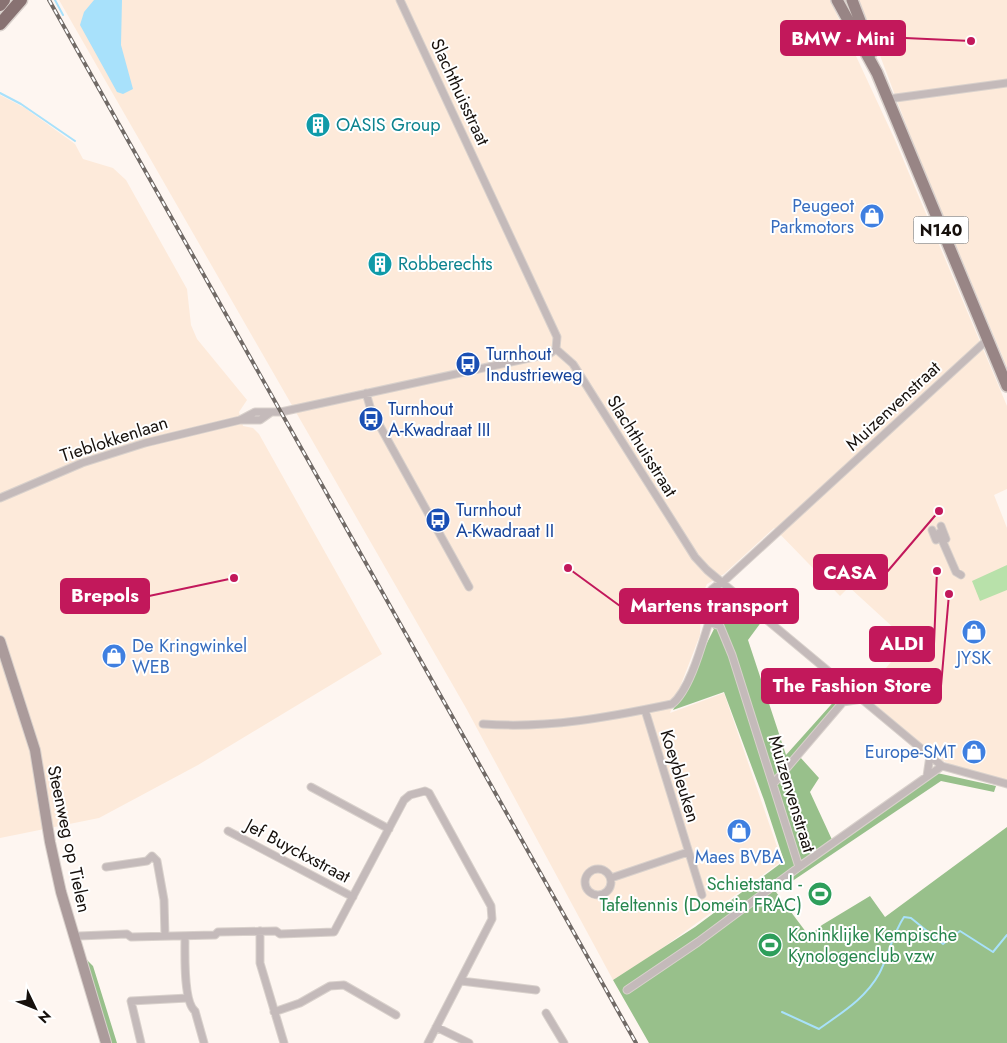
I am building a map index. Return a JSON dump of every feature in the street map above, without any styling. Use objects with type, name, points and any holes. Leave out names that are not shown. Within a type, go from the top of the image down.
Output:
[{"type":"highway","points":[[0,5],[8,5],[21,0]]},
{"type":"highway","points":[[0,24],[8,5]]},
{"type":"main road","name":"N140","points":[[837,0],[877,73],[1007,386]]},
{"type":"main road","name":"N140","points":[[852,0],[874,56],[877,73]]},
{"type":"street","name":"Slachthuisstraat","points":[[400,0],[554,329],[558,343],[556,349],[573,364],[696,557],[722,583],[942,766],[1007,784]]},
{"type":"street","points":[[888,100],[1007,83]]},
{"type":"street","name":"Muizenvenstraat","points":[[483,724],[518,727],[560,724],[672,704],[682,695],[709,622],[706,597],[712,587],[722,583],[987,340]]},
{"type":"street","name":"Tieblokkenlaan","points":[[0,498],[82,463],[161,438],[240,420],[255,412],[270,413],[534,358],[548,354],[556,349]]},
{"type":"street","points":[[366,393],[371,410],[469,587]]},
{"type":"street","points":[[940,543],[939,533],[941,532],[946,539],[942,525],[949,536],[940,543]]},
{"type":"street","points":[[932,530],[956,572],[961,575]]},
{"type":"street","name":"Muizenvenstraat","points":[[627,990],[799,868],[732,655],[720,626],[709,622]]},
{"type":"street","name":"Steenweg op Tielen","points":[[0,641],[35,750],[50,842],[74,938],[106,1043]]},
{"type":"street","points":[[773,784],[843,702],[844,684]]},
{"type":"street","points":[[843,702],[862,699]]},
{"type":"street","name":"Koeybleuken","points":[[644,710],[702,895]]},
{"type":"street","points":[[927,776],[930,756]]},
{"type":"street","points":[[799,868],[942,766]]},
{"type":"street","points":[[311,787],[388,829]]},
{"type":"street","name":"Jef Buyckxstraat","points":[[74,938],[127,934],[131,937],[215,935],[218,932],[276,931],[280,934],[334,932],[406,797],[426,791],[429,793],[491,906],[492,919],[428,1043]]},
{"type":"street","name":"Jef Buyckxstraat","points":[[228,831],[353,897]]},
{"type":"street","points":[[611,878],[688,852]]},
{"type":"street","points":[[106,867],[147,860],[152,856],[157,861],[164,900],[165,936]]},
{"type":"street","points":[[260,931],[260,963],[284,1043]]},
{"type":"street","points":[[184,936],[188,998],[204,1043]]},
{"type":"street","points":[[461,981],[536,990]]},
{"type":"street","points":[[274,1012],[300,1003],[330,986],[344,985],[396,1015]]},
{"type":"street","points":[[142,1043],[131,1001],[188,998]]},
{"type":"street","points":[[546,1012],[564,1043]]},
{"type":"street","points":[[436,1027],[469,1043]]},
{"type":"shaded area","points":[[59,0],[830,0],[895,140],[1007,406],[1007,489],[994,495],[1007,528],[1007,780],[959,768],[939,759],[864,695],[908,641],[849,587],[840,596],[774,528],[724,574],[707,584],[701,597],[700,635],[670,713],[724,693],[782,861],[657,952],[613,980],[466,708]]},
{"type":"shaded area","points":[[859,0],[1007,0],[1007,367],[915,148]]},
{"type":"shaded area","points":[[0,95],[25,108],[75,144],[83,159],[113,168],[126,180],[187,289],[191,325],[197,339],[247,400],[239,412],[243,426],[253,428],[259,434],[382,654],[198,765],[99,818],[0,838]]},
{"type":"green space","points":[[1007,565],[1007,590],[980,601],[972,581]]},
{"type":"green space","points":[[722,589],[762,621],[748,640],[786,755],[838,697],[845,703],[800,757],[819,778],[810,792],[834,844],[937,773],[996,786],[994,792],[941,781],[776,892],[809,936],[822,925],[870,896],[885,917],[1007,827],[1007,1043],[649,1043],[613,980],[695,927],[784,861],[764,800],[724,692],[673,710],[714,629],[710,626],[710,604],[717,592]]},
{"type":"green space","points":[[84,957],[93,966],[117,1043],[110,1043]]},
{"type":"water","points":[[94,0],[122,0],[121,45],[133,89],[123,94],[117,92],[80,25],[84,12]]},
{"type":"waterway","points":[[55,0],[63,15]]},
{"type":"waterway","points":[[0,93],[21,104],[75,141]]},
{"type":"waterway","points":[[782,1012],[819,1029],[844,1011],[867,991],[879,974],[896,931],[904,917],[911,918],[943,944],[960,931],[993,952],[1007,935]]},
{"type":"railway","points":[[49,0],[636,1043]]},
{"type":"place","name":"BMW - Mini","points":[[971,41]]},
{"type":"place","name":"OASIS Group","points":[[318,125]]},
{"type":"place","name":"Peugeot Parkmotors","points":[[872,216]]},
{"type":"place","name":"Robberechts","points":[[380,264]]},
{"type":"place","name":"Turnhout Industrieweg","points":[[468,364]]},
{"type":"place","name":"Turnhout A-Kwadraat III","points":[[371,419]]},
{"type":"place","name":"CASA","points":[[939,511]]},
{"type":"place","name":"Turnhout A-Kwadraat II","points":[[438,520]]},
{"type":"place","name":"Martens transport","points":[[568,568]]},
{"type":"place","name":"ALDI","points":[[937,571]]},
{"type":"place","name":"Brepols","points":[[234,578]]},
{"type":"place","name":"The Fashion Store","points":[[949,594]]},
{"type":"place","name":"JYSK","points":[[974,632]]},
{"type":"place","name":"De Kringwinkel WEB","points":[[114,656]]},
{"type":"place","name":"Europe-SMT","points":[[974,752]]},
{"type":"place","name":"Maes BVBA","points":[[739,831]]},
{"type":"place","name":"Schietstand - Tafeltennis (Domein FRAC)","points":[[820,894]]},
{"type":"place","name":"Koninklijke Kempische Kynologenclub vzw","points":[[770,945]]}]
